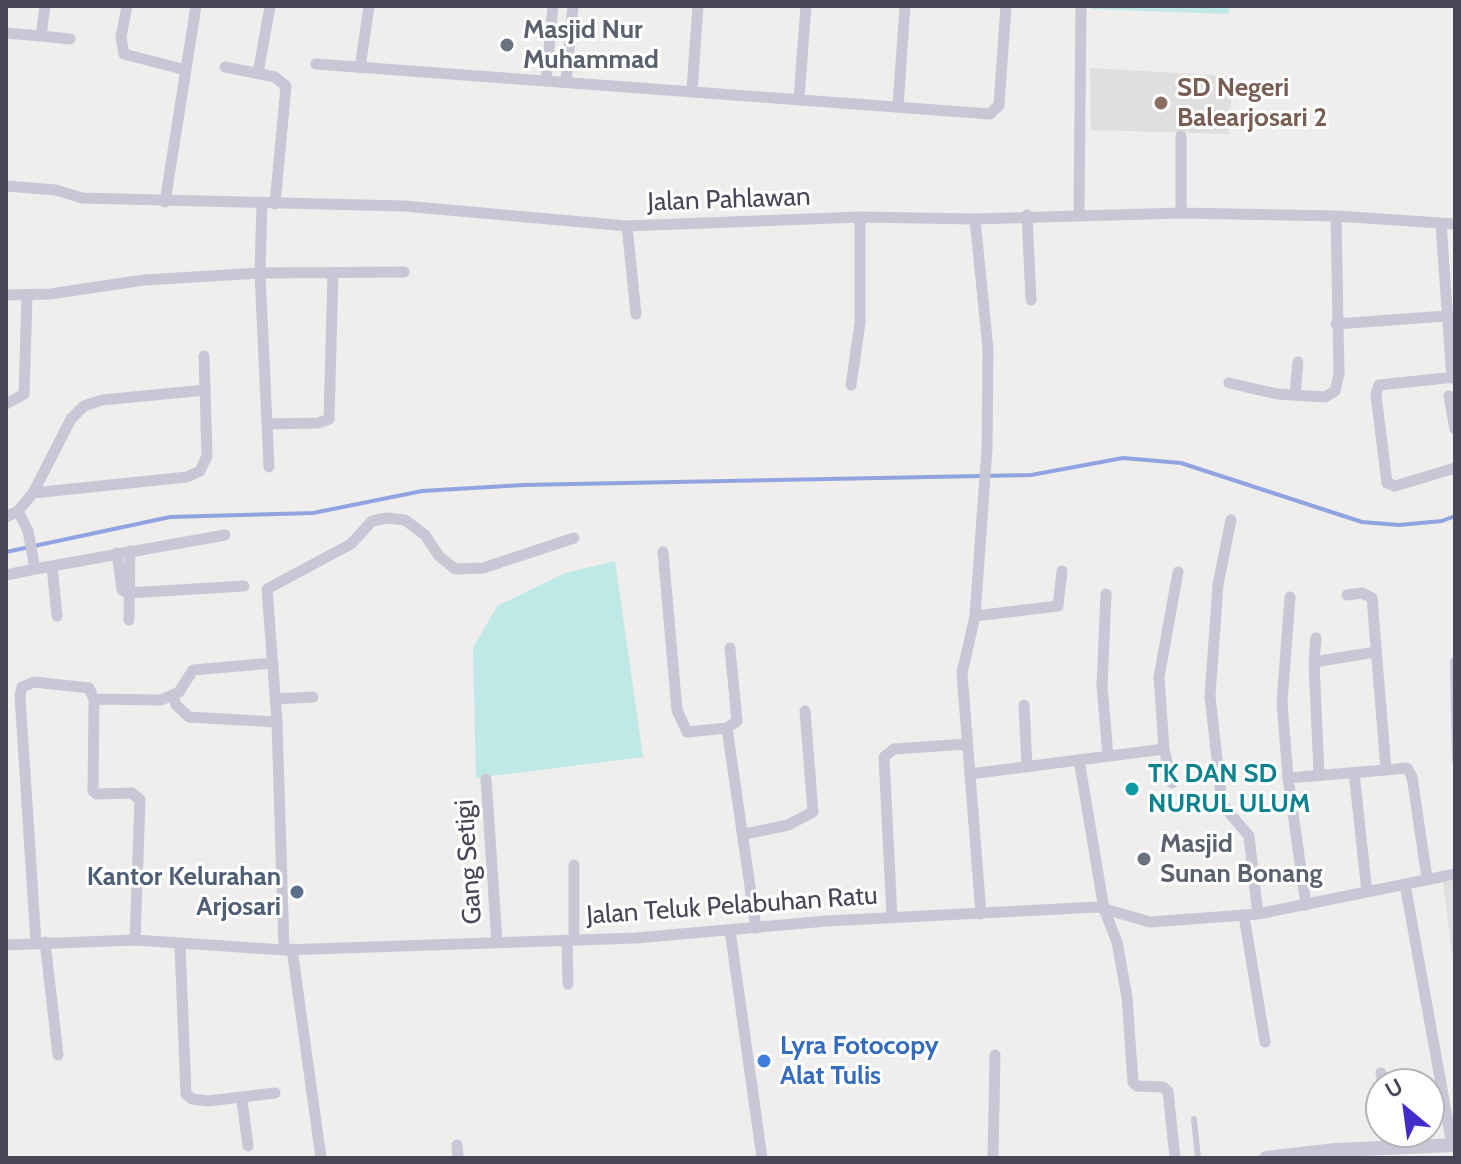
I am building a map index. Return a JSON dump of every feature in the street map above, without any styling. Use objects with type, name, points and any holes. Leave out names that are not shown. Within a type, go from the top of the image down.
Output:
[{"type":"street","points":[[41,36],[45,6]]},
{"type":"street","points":[[127,6],[121,37],[124,54],[186,70]]},
{"type":"street","points":[[165,202],[196,6]]},
{"type":"street","points":[[258,73],[270,6]]},
{"type":"street","points":[[360,68],[369,6]]},
{"type":"street","points":[[546,80],[553,6]]},
{"type":"street","points":[[566,82],[573,6]]},
{"type":"street","points":[[692,90],[698,6]]},
{"type":"street","points":[[799,98],[806,6]]},
{"type":"street","points":[[898,106],[905,6]]},
{"type":"street","points":[[316,64],[995,112],[999,105],[1006,6]]},
{"type":"street","points":[[1079,214],[1081,6]]},
{"type":"street","points":[[6,33],[70,39]]},
{"type":"street","points":[[225,67],[281,80],[287,89],[275,204]]},
{"type":"street","points":[[1181,136],[1181,213]]},
{"type":"street","name":"Jalan Pahlawan","points":[[6,186],[56,190],[82,198],[404,206],[627,226],[860,217],[975,219],[1027,215],[1181,213],[1336,216],[1455,224]]},
{"type":"street","points":[[262,203],[260,273],[269,467]]},
{"type":"street","points":[[1027,215],[1031,300]]},
{"type":"street","points":[[1229,383],[1295,395],[1325,397],[1335,391],[1339,374],[1336,216]]},
{"type":"street","points":[[851,385],[860,323],[860,217]]},
{"type":"street","points":[[975,219],[988,349],[987,449],[975,616],[962,673],[981,914]]},
{"type":"street","points":[[1441,224],[1446,316],[1454,378],[1379,385],[1376,395],[1387,483],[1395,486],[1455,468]]},
{"type":"street","points":[[627,226],[636,314]]},
{"type":"street","points":[[267,424],[329,419],[333,272]]},
{"type":"street","points":[[6,295],[27,296],[144,280],[260,273],[404,272]]},
{"type":"street","points":[[6,404],[24,394],[27,296]]},
{"type":"street","points":[[1336,324],[1446,316]]},
{"type":"street","points":[[33,493],[197,473],[207,456],[204,356]]},
{"type":"street","points":[[1295,395],[1298,362]]},
{"type":"street","points":[[6,517],[18,511],[33,493],[71,419],[84,406],[102,400],[205,390]]},
{"type":"street","points":[[1449,396],[1455,429]]},
{"type":"street","points":[[18,511],[28,531],[35,569]]},
{"type":"street","points":[[321,1158],[288,950],[276,699],[267,589],[351,544],[372,521],[387,518],[405,520],[425,535],[439,556],[455,569],[483,568],[574,538]]},
{"type":"street","points":[[1231,520],[1218,585],[1210,696],[1221,800],[1249,836],[1258,914]]},
{"type":"street","points":[[6,575],[225,535]]},
{"type":"street","points":[[123,552],[132,593],[129,620]]},
{"type":"street","points":[[663,552],[677,710],[683,728],[690,733],[727,728],[738,719],[730,648]]},
{"type":"street","points":[[52,566],[57,616]]},
{"type":"street","points":[[975,616],[1058,606],[1062,571]]},
{"type":"street","points":[[1172,783],[1164,749],[1159,677],[1178,572]]},
{"type":"street","points":[[132,593],[244,586]]},
{"type":"street","points":[[1347,595],[1362,593],[1372,597],[1386,770]]},
{"type":"street","points":[[1106,594],[1102,686],[1108,756]]},
{"type":"street","points":[[1290,597],[1282,702],[1288,778],[1306,905]]},
{"type":"street","points":[[1316,638],[1314,662],[1319,774]]},
{"type":"street","points":[[1314,662],[1375,652]]},
{"type":"street","points":[[94,699],[161,700],[173,696],[193,670],[273,663]]},
{"type":"street","points":[[58,1055],[41,942],[20,689],[34,682],[84,685],[91,689],[94,699],[93,791],[97,794],[132,793],[140,800],[135,940]]},
{"type":"street","points":[[173,696],[176,705],[189,717],[277,722]]},
{"type":"street","points":[[276,699],[313,697]]},
{"type":"street","points":[[1024,705],[1027,767]]},
{"type":"street","points":[[745,834],[788,825],[814,811],[805,711]]},
{"type":"street","points":[[727,728],[745,834],[756,928]]},
{"type":"street","points":[[892,917],[884,757],[894,749],[967,744]]},
{"type":"street","points":[[970,774],[1164,749]]},
{"type":"street","points":[[1079,760],[1104,909],[1117,942],[1127,997],[1133,1082],[1137,1086],[1163,1087],[1168,1091],[1175,1158]]},
{"type":"street","points":[[1288,778],[1407,768],[1411,772],[1427,878]]},
{"type":"street","points":[[1354,773],[1367,892]]},
{"type":"street","name":"Gang Setigi","points":[[486,779],[497,942]]},
{"type":"street","points":[[568,984],[574,865]]},
{"type":"street","name":"Jalan Teluk Pelabuhan Ratu","points":[[6,945],[135,940],[288,950],[636,938],[892,917],[1104,909],[1128,919],[1150,922],[1258,914],[1455,874]]},
{"type":"street","points":[[1405,884],[1454,1145]]},
{"type":"street","points":[[1244,916],[1265,1042]]},
{"type":"street","points":[[730,930],[762,1158]]},
{"type":"street","points":[[180,945],[185,1091],[190,1098],[199,1101],[242,1100],[275,1093]]},
{"type":"street","points":[[993,1158],[995,1055]]},
{"type":"street","points":[[242,1100],[248,1146]]},
{"type":"street","points":[[1266,1158],[1365,1143]]},
{"type":"street","points":[[457,1145],[458,1158]]},
{"type":"lane","points":[[1453,661],[1455,760]]},
{"type":"lane","points":[[1194,1119],[1198,1158]]},
{"type":"shaded area","points":[[1091,6],[1229,6],[1229,14],[1091,9]]},
{"type":"shaded area","name":"SD Negeri Balearjosari 2","points":[[1090,68],[1233,76],[1229,134],[1091,130]]},
{"type":"shaded area","points":[[615,561],[643,757],[476,778],[473,648],[497,606],[565,573]]},
{"type":"shaded area","points":[[1455,881],[1455,977],[1443,882]]},
{"type":"waterway","points":[[6,552],[170,517],[313,513],[422,491],[523,485],[1031,475],[1123,458],[1181,463],[1362,522],[1399,525],[1442,521],[1455,516]]},
{"type":"place","name":"Masjid Nur Muhammad","points":[[507,45]]},
{"type":"place","name":"SD Negeri Balearjosari 2","points":[[1161,103]]},
{"type":"place","name":"TK DAN SD NURUL ULUM","points":[[1132,789]]},
{"type":"place","name":"Masjid Sunan Bonang","points":[[1144,859]]},
{"type":"place","name":"Kantor Kelurahan Arjosari","points":[[297,892]]},
{"type":"place","name":"Lyra Fotocopy Alat Tulis","points":[[764,1061]]}]
